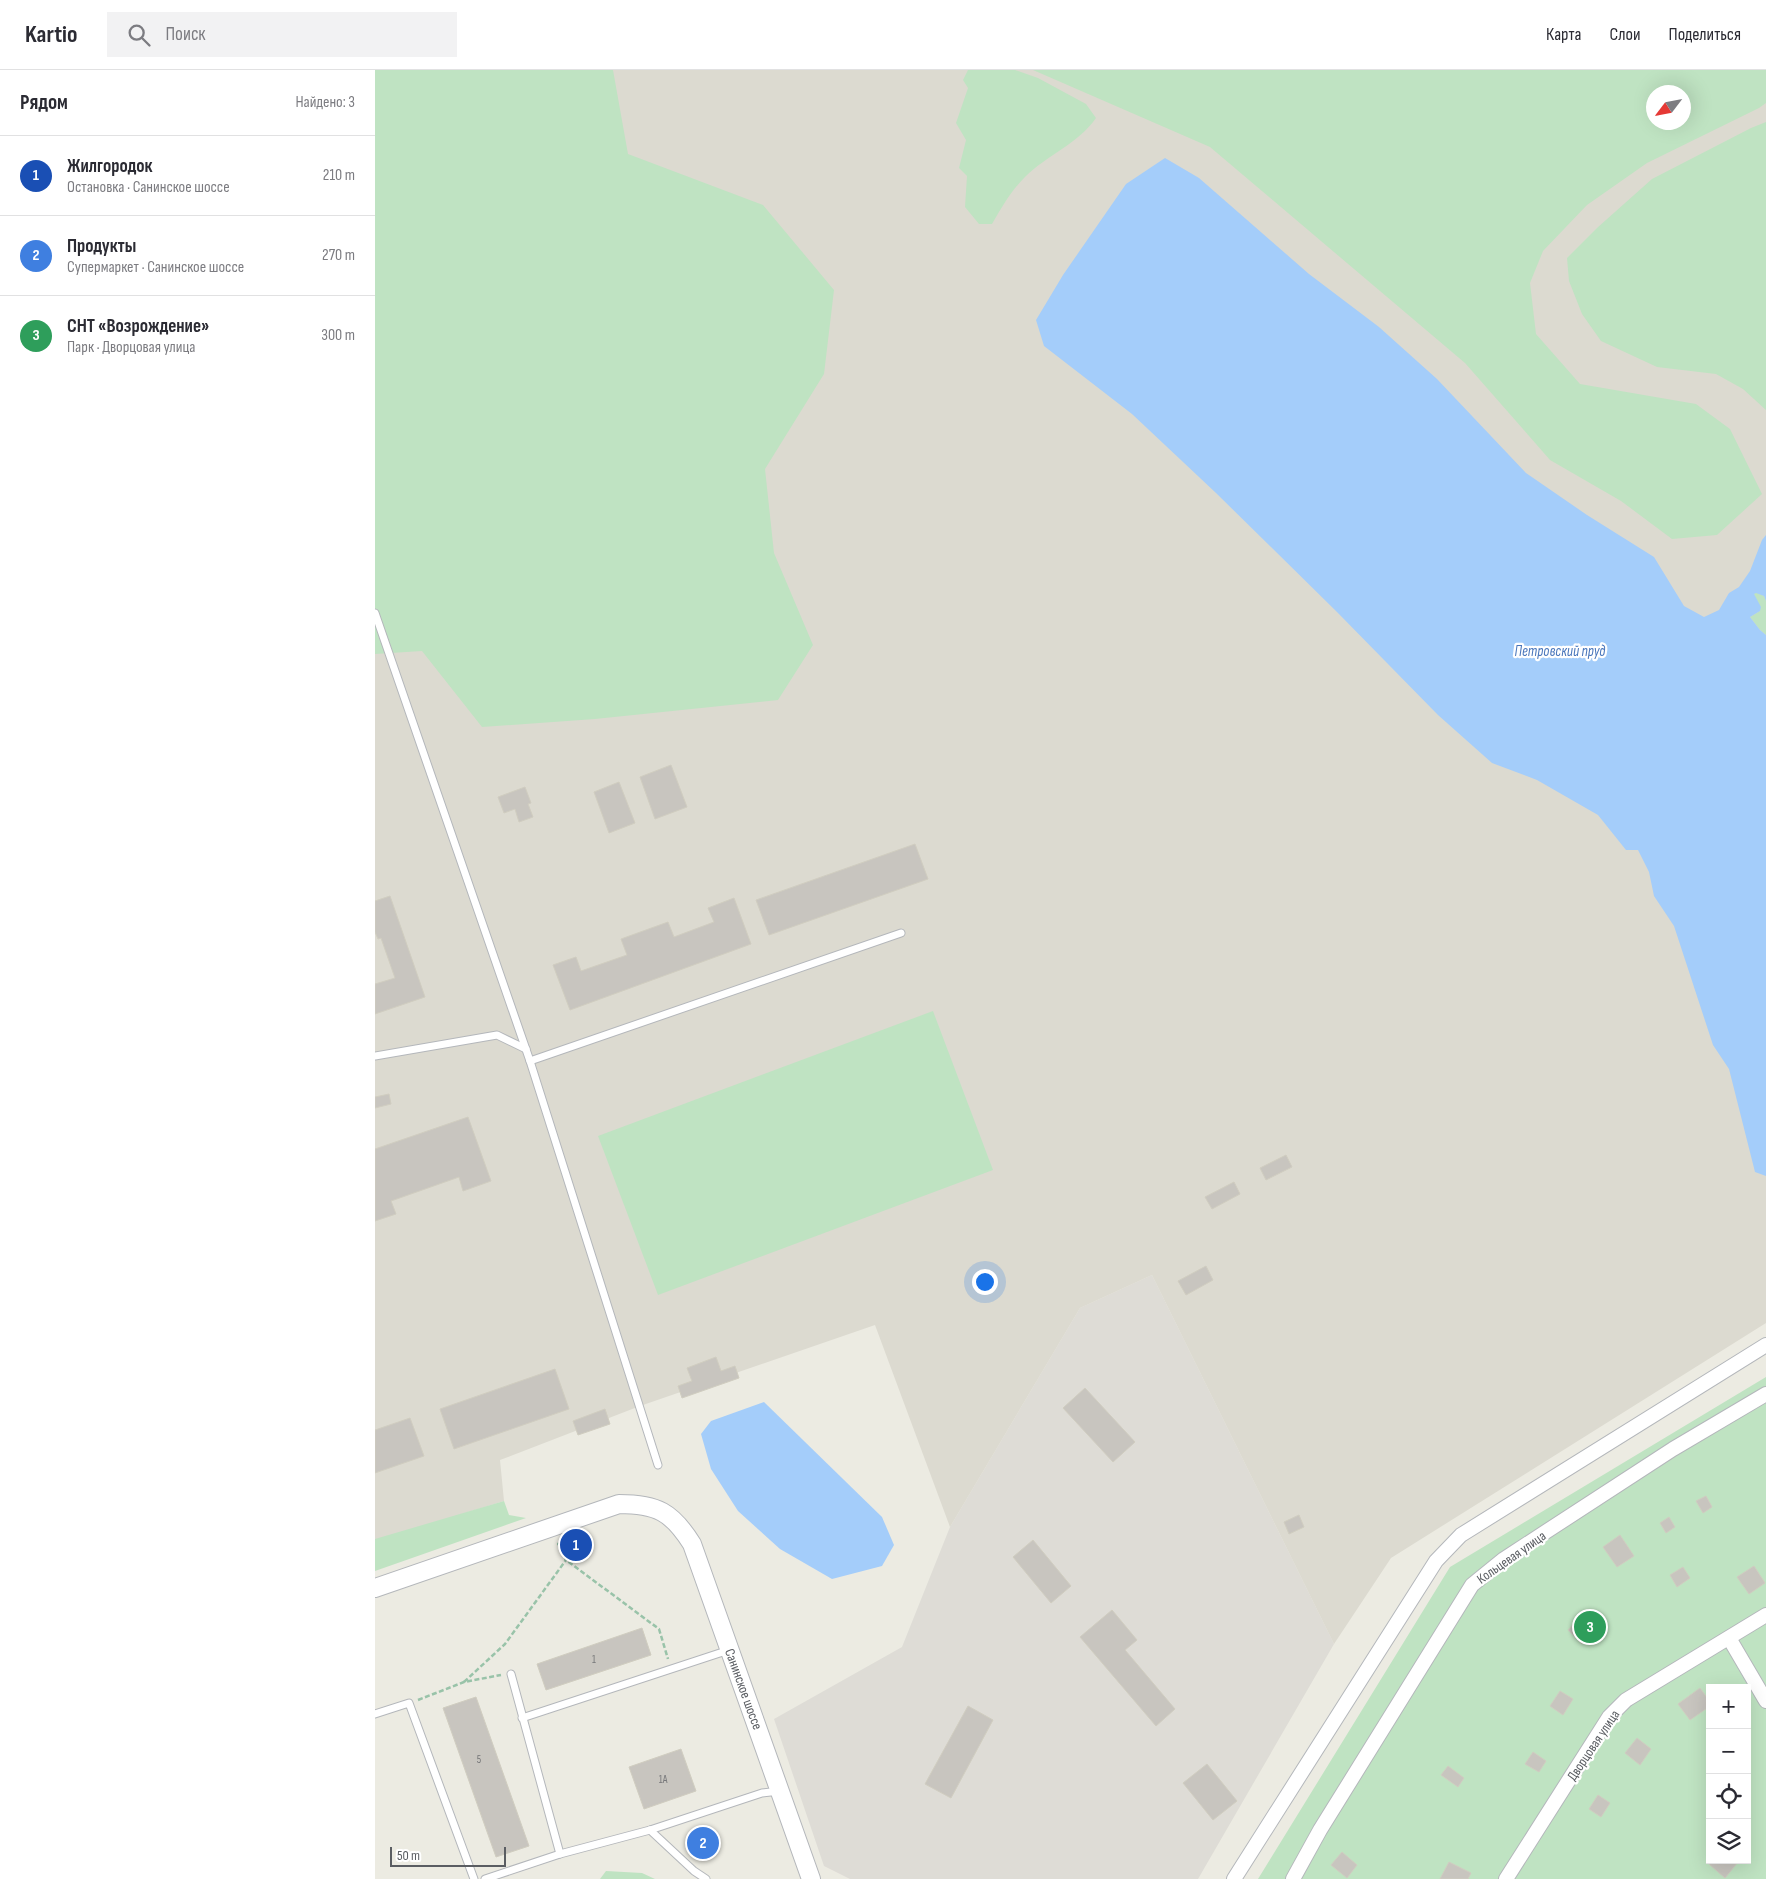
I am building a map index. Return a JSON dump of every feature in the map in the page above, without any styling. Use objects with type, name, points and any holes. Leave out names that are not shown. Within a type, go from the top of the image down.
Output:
[{"type":"street","points":[[1234,1879],[1436,1561],[1461,1535],[1766,1345]]},
{"type":"street","name":"Кольцевая улица","points":[[1293,1879],[1320,1830],[1472,1585],[1520,1548],[1673,1449],[1766,1394]]},
{"type":"street","name":"Санинское шоссе","points":[[535,1534],[619,1504],[638,1504],[661,1510],[680,1525],[692,1544],[811,1879]]},
{"type":"street","points":[[375,1588],[535,1534]]},
{"type":"street","name":"Дворцовая улица","points":[[1506,1879],[1609,1717],[1626,1700],[1766,1615]]},
{"type":"street","points":[[1729,1638],[1766,1700]]},
{"type":"lane","points":[[375,613],[526,1049],[658,1465]]},
{"type":"lane","points":[[530,1062],[901,933]]},
{"type":"lane","points":[[375,1056],[497,1035],[526,1049]]},
{"type":"lane","points":[[522,1718],[730,1650]]},
{"type":"lane","points":[[511,1674],[560,1854]]},
{"type":"lane","points":[[375,1714],[409,1703],[474,1879]]},
{"type":"lane","points":[[485,1879],[560,1854],[650,1830],[762,1793],[780,1790]]},
{"type":"lane","points":[[650,1830],[694,1871],[706,1879]]},
{"type":"path","points":[[535,1534],[544,1547],[559,1544],[566,1560],[659,1629],[671,1669]]},
{"type":"path","points":[[464,1682],[505,1644],[566,1560]]},
{"type":"path","points":[[409,1703],[464,1682],[493,1675],[511,1674]]},
{"type":"shaded area","points":[[375,70],[1766,70],[1766,1323],[1391,1558],[1334,1644],[1152,1275],[1080,1308],[950,1527],[875,1325],[640,1406],[500,1460],[504,1501],[375,1541]]},
{"type":"shaded area","points":[[1152,1275],[1334,1644],[1198,1879],[850,1879],[824,1866],[774,1719],[902,1647],[950,1527],[1080,1308]]},
{"type":"green space","points":[[375,70],[613,70],[628,154],[763,205],[834,290],[824,374],[765,469],[774,553],[813,645],[778,700],[595,719],[482,727],[422,651],[375,654]]},
{"type":"green space","points":[[968,70],[1015,70],[1038,78],[1086,104],[1096,118],[1080,135],[1034,169],[1020,182],[992,224],[979,224],[965,207],[967,176],[959,168],[966,140],[956,123],[968,88],[963,80]]},
{"type":"green space","points":[[1033,70],[1766,70],[1766,103],[1647,163],[1587,205],[1543,251],[1530,283],[1536,334],[1580,384],[1696,404],[1730,429],[1762,494],[1717,535],[1672,539],[1621,501],[1550,460],[1465,363],[1210,147]]},
{"type":"green space","points":[[1766,122],[1766,410],[1743,389],[1716,374],[1657,367],[1601,341],[1582,314],[1569,281],[1567,258],[1597,228],[1652,179]]},
{"type":"green space","points":[[1756,592],[1764,596],[1766,601],[1766,635],[1750,617],[1760,611],[1753,594]]},
{"type":"green space","points":[[933,1011],[993,1170],[658,1295],[598,1136]]},
{"type":"green space","points":[[1766,1377],[1766,1879],[1258,1879],[1450,1567]]},
{"type":"green space","points":[[504,1501],[509,1515],[526,1518],[375,1571],[375,1539]]},
{"type":"green space","points":[[606,1871],[642,1873],[655,1879],[600,1879]]},
{"type":"water","name":"Петровский пруд","points":[[1165,158],[1199,178],[1309,274],[1379,327],[1437,379],[1526,473],[1587,515],[1654,557],[1684,606],[1704,617],[1719,610],[1729,593],[1739,587],[1750,571],[1762,540],[1766,535],[1766,601],[1764,596],[1754,594],[1761,607],[1760,611],[1750,617],[1766,635],[1766,1176],[1755,1172],[1729,1069],[1713,1045],[1674,926],[1654,896],[1649,872],[1638,850],[1626,850],[1598,815],[1537,780],[1492,763],[1438,715],[1337,612],[1216,493],[1132,414],[1044,346],[1036,320],[1063,275],[1126,184]]},
{"type":"water","points":[[764,1402],[882,1517],[894,1545],[882,1566],[832,1579],[780,1549],[738,1511],[711,1469],[701,1434],[711,1421]]},
{"type":"building","points":[[671,765],[687,807],[655,819],[640,777]]},
{"type":"building","points":[[619,782],[635,823],[609,833],[594,792]]},
{"type":"building","points":[[525,787],[531,803],[528,804],[533,817],[519,822],[515,809],[504,813],[498,797]]},
{"type":"building","points":[[915,844],[928,879],[769,935],[756,900]]},
{"type":"building","points":[[390,896],[425,997],[375,1014],[375,984],[395,978],[381,938],[378,939],[375,932],[375,901]]},
{"type":"building","points":[[734,898],[751,944],[570,1010],[553,965],[576,957],[581,971],[627,955],[621,939],[668,922],[674,937],[714,922],[708,908]]},
{"type":"building","points":[[389,1094],[391,1104],[375,1108],[375,1097]]},
{"type":"building","points":[[468,1117],[491,1181],[463,1191],[459,1177],[391,1201],[396,1214],[375,1221],[375,1149]]},
{"type":"building","points":[[1286,1155],[1292,1167],[1266,1180],[1260,1168]]},
{"type":"building","points":[[1234,1182],[1240,1194],[1212,1209],[1205,1197]]},
{"type":"building","points":[[1206,1266],[1213,1280],[1186,1295],[1178,1281]]},
{"type":"building","points":[[716,1357],[721,1371],[735,1366],[739,1378],[682,1398],[678,1386],[692,1381],[687,1368]]},
{"type":"building","points":[[555,1369],[569,1409],[454,1449],[440,1409]]},
{"type":"building","points":[[1085,1388],[1135,1442],[1113,1462],[1063,1408]]},
{"type":"building","points":[[605,1409],[610,1424],[578,1435],[573,1421]]},
{"type":"building","points":[[410,1418],[424,1456],[375,1473],[375,1430]]},
{"type":"building","points":[[1706,1496],[1712,1507],[1703,1513],[1696,1501]]},
{"type":"building","points":[[1299,1515],[1304,1527],[1289,1534],[1284,1522]]},
{"type":"building","points":[[1669,1517],[1675,1527],[1666,1533],[1660,1523]]},
{"type":"building","points":[[1620,1535],[1634,1556],[1617,1567],[1603,1547]]},
{"type":"building","points":[[1033,1540],[1071,1586],[1051,1603],[1013,1557]]},
{"type":"building","points":[[1754,1566],[1765,1583],[1749,1594],[1737,1577]]},
{"type":"building","points":[[1683,1567],[1690,1578],[1677,1587],[1670,1575]]},
{"type":"building","points":[[1112,1610],[1137,1640],[1125,1650],[1175,1709],[1156,1726],[1080,1637]]},
{"type":"building","points":[[1577,1620],[1592,1635],[1582,1644],[1568,1630]]},
{"type":"building","points":[[642,1628],[651,1655],[546,1690],[537,1664]]},
{"type":"building","points":[[1700,1688],[1706,1696],[1706,1709],[1690,1720],[1678,1704]]},
{"type":"building","points":[[1560,1691],[1573,1699],[1563,1715],[1550,1706]]},
{"type":"building","points":[[476,1697],[529,1846],[496,1857],[443,1708]]},
{"type":"building","points":[[968,1706],[993,1720],[951,1798],[925,1784]]},
{"type":"building","points":[[1637,1738],[1651,1749],[1640,1765],[1625,1753]]},
{"type":"building","points":[[681,1749],[696,1791],[644,1809],[629,1767]]},
{"type":"building","points":[[1533,1752],[1546,1761],[1539,1772],[1525,1764]]},
{"type":"building","points":[[1207,1764],[1237,1801],[1213,1820],[1183,1783]]},
{"type":"building","points":[[1448,1766],[1464,1778],[1458,1787],[1441,1775]]},
{"type":"building","points":[[1598,1795],[1610,1803],[1601,1817],[1589,1809]]},
{"type":"building","points":[[712,1831],[718,1847],[694,1856],[688,1839]]},
{"type":"building","points":[[1342,1852],[1357,1865],[1347,1878],[1331,1865]]},
{"type":"building","points":[[1449,1862],[1471,1873],[1468,1879],[1440,1879]]},
{"type":"building","points":[[1709,1864],[1736,1864],[1725,1878]]},
{"type":"place","name":"Жилгородок","points":[[576,1545]]},
{"type":"place","name":"СНТ «Возрождение»","points":[[1590,1627]]},
{"type":"place","name":"Продукты","points":[[703,1843]]}]
